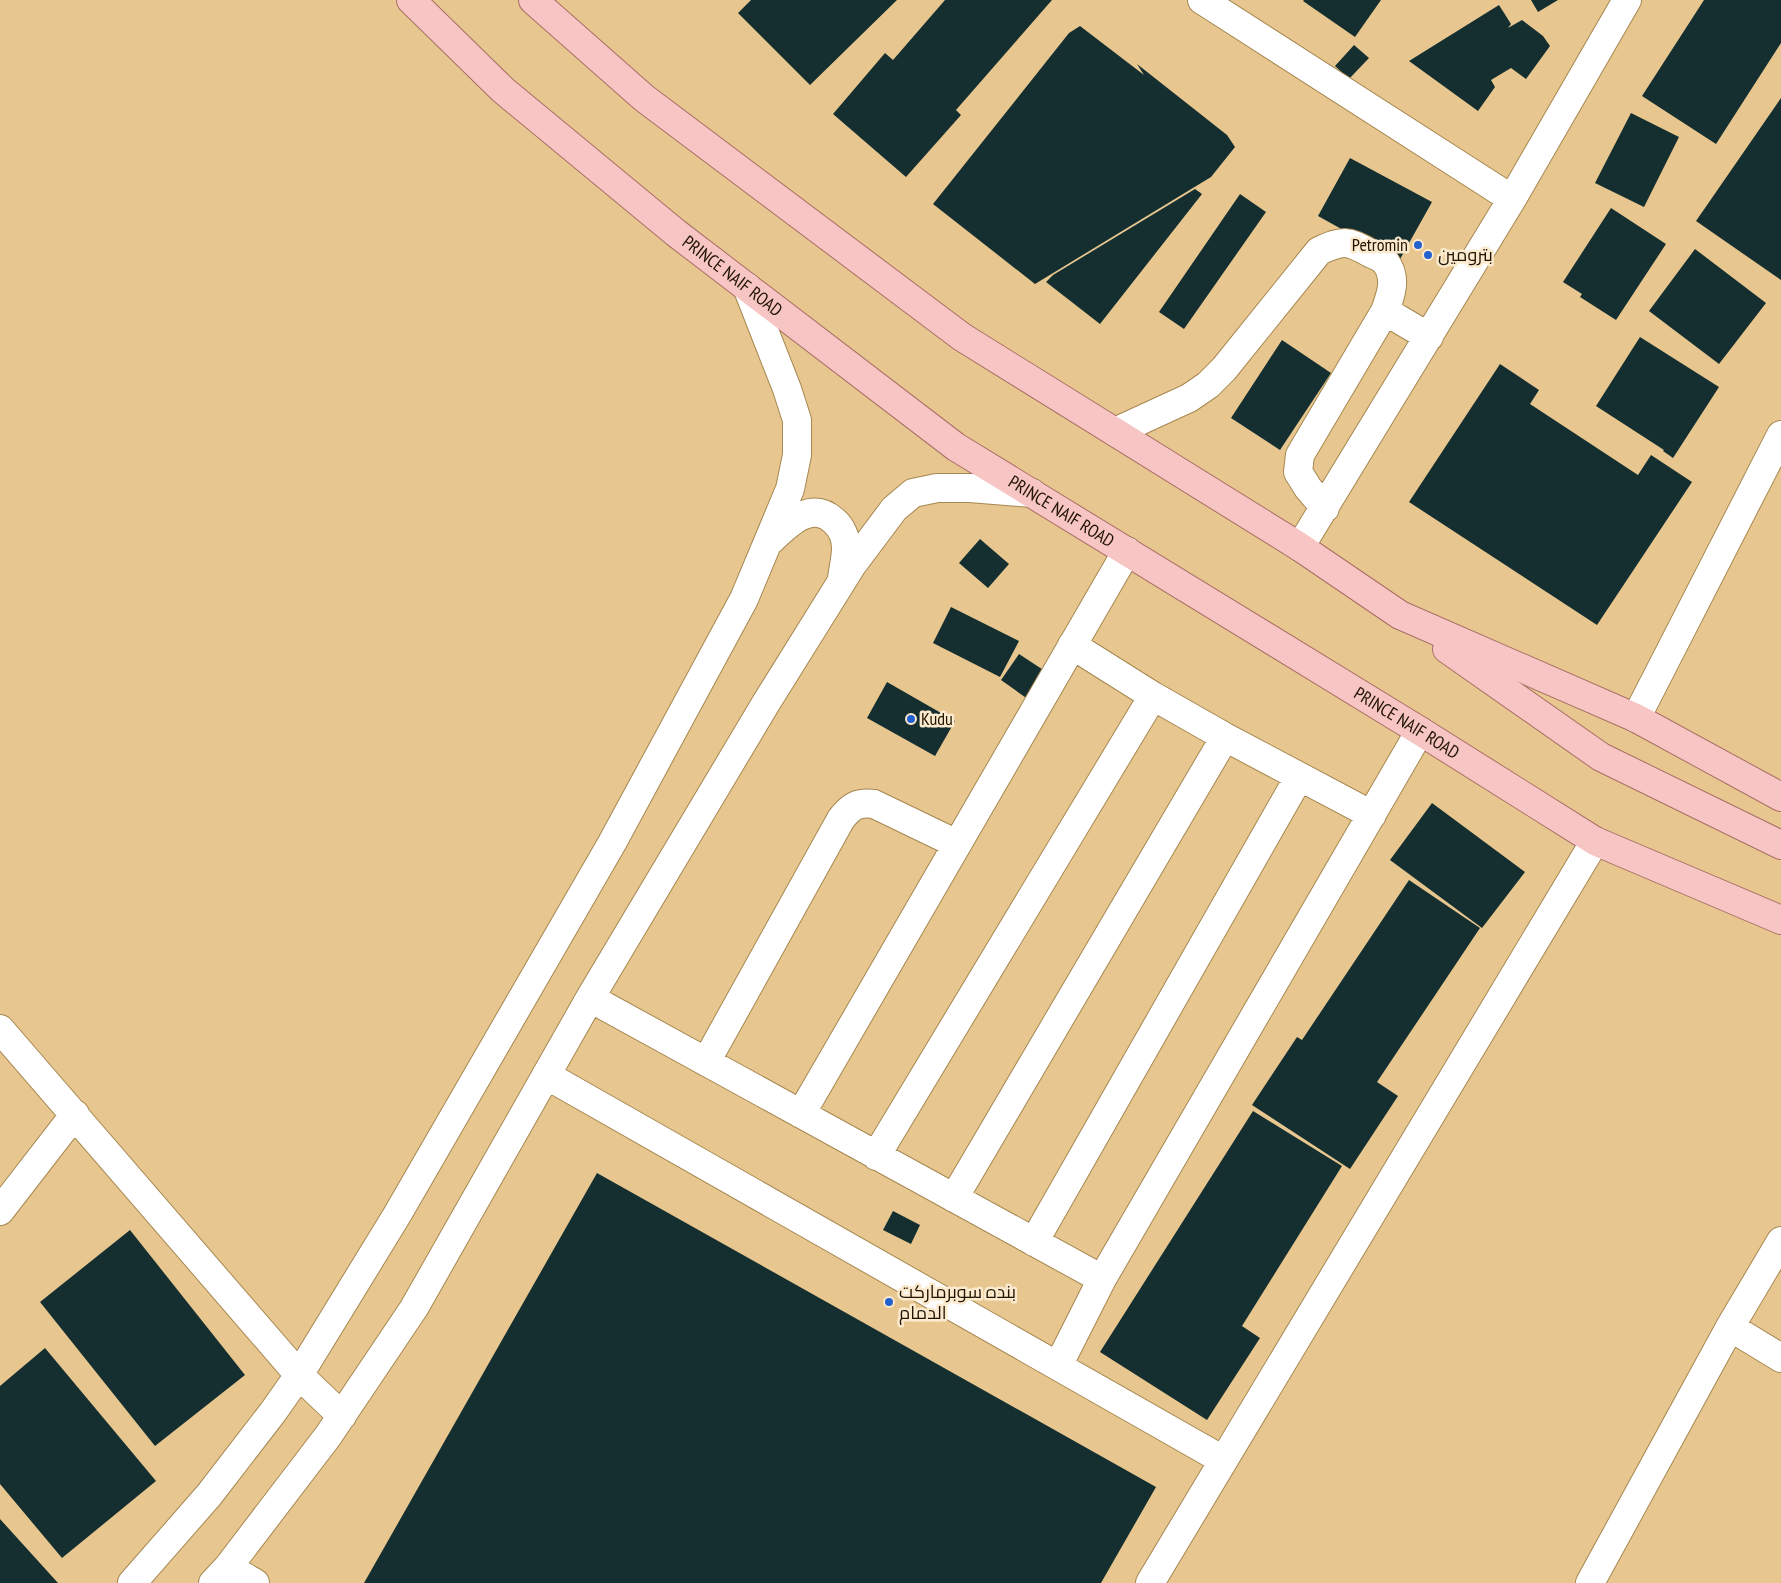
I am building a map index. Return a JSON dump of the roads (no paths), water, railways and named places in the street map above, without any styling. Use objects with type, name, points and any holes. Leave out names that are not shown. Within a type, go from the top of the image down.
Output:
[{"type":"main road","name":"PRINCE NAIF ROAD","points":[[411,0],[503,90],[676,233],[956,447],[1420,731],[1595,841],[1781,920]]},
{"type":"main road","points":[[533,0],[644,98],[954,331],[1300,547],[1601,757],[1781,845]]},
{"type":"main road","points":[[1400,615],[1636,718],[1781,797]]},
{"type":"street","points":[[1202,0],[1512,200]]},
{"type":"street","points":[[1300,547],[1512,200],[1627,0]]},
{"type":"street","points":[[1114,432],[1189,398],[1208,385],[1224,369],[1320,251],[1336,244],[1352,243],[1386,262],[1392,277],[1392,292],[1385,311],[1300,455],[1298,472],[1308,488],[1325,508]]},
{"type":"street","points":[[132,1583],[209,1495],[273,1412],[299,1374],[397,1214],[612,843],[744,598],[790,490],[797,455],[797,420],[787,389],[746,287]]},
{"type":"street","points":[[1385,311],[1429,337]]},
{"type":"street","points":[[1636,718],[1781,435]]},
{"type":"street","points":[[255,1583],[221,1575],[328,1436],[414,1308],[590,998],[766,703],[852,565],[894,508],[913,493],[937,488],[970,488],[1032,493]]},
{"type":"street","points":[[768,542],[794,519],[812,512],[828,515],[841,527],[847,547],[841,583]]},
{"type":"street","points":[[801,1114],[1127,551]]},
{"type":"street","points":[[1072,645],[1153,696],[1225,737],[1372,815]]},
{"type":"street","points":[[876,1156],[1153,696]]},
{"type":"street","points":[[1058,1366],[1102,1279],[1420,731]]},
{"type":"street","points":[[954,1198],[1225,737]]},
{"type":"street","points":[[1034,1242],[1299,777]]},
{"type":"street","points":[[706,1062],[841,819],[848,810],[862,803],[874,804],[957,844]]},
{"type":"street","points":[[1150,1583],[1595,841]]},
{"type":"street","points":[[590,998],[1102,1279]]},
{"type":"street","points":[[0,1029],[299,1374],[342,1416]]},
{"type":"street","points":[[546,1075],[1223,1460]]},
{"type":"street","points":[[0,1212],[75,1114]]},
{"type":"street","points":[[1590,1583],[1730,1327],[1781,1241]]},
{"type":"street","points":[[1730,1327],[1781,1358]]},
{"type":"place","name":"Petromin","points":[[1418,245]]},
{"type":"place","name":"بترومين","points":[[1428,255]]},
{"type":"place","name":"Kudu","points":[[911,719]]},
{"type":"place","name":"بنده سوبرماركت الدمام","points":[[889,1302]]}]
